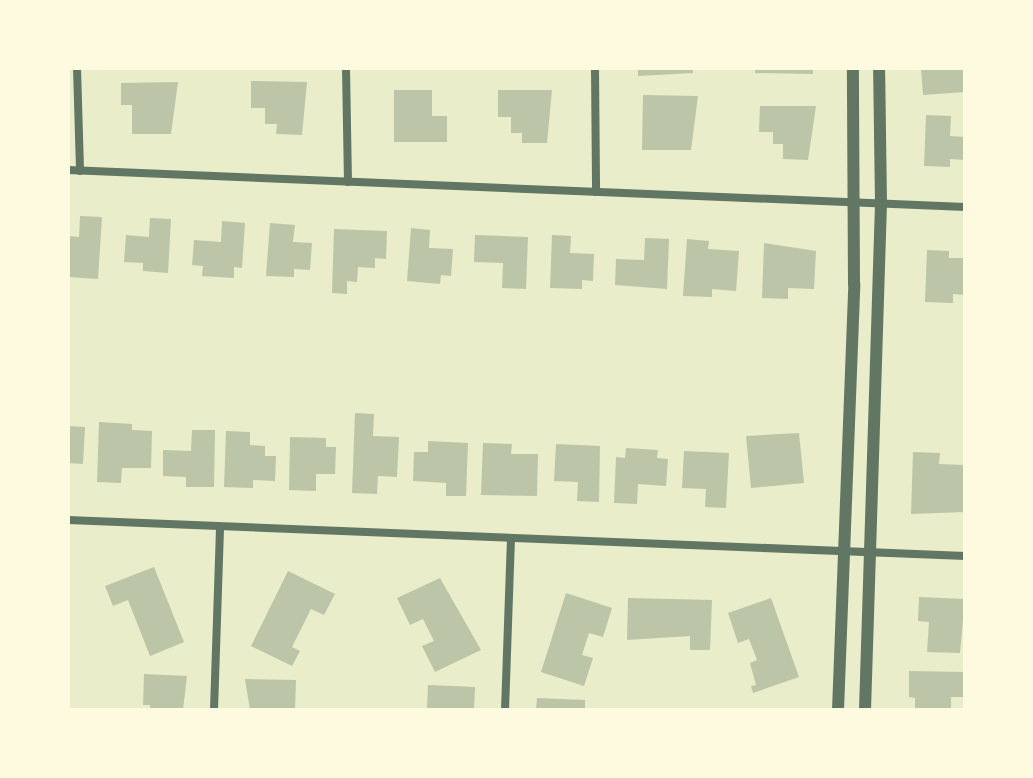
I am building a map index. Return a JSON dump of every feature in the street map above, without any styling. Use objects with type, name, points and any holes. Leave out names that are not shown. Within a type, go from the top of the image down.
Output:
[{"type":"street","points":[[77,68],[80,171]]},
{"type":"street","points":[[346,68],[348,182]]},
{"type":"street","points":[[595,68],[596,192]]},
{"type":"street","points":[[838,710],[856,202],[853,68]]},
{"type":"street","points":[[865,710],[881,204],[879,68]]},
{"type":"street","points":[[68,170],[965,207]]},
{"type":"street","points":[[68,520],[965,556]]},
{"type":"street","points":[[214,710],[220,527]]},
{"type":"street","points":[[505,710],[511,539]]},
{"type":"building","points":[[638,68],[693,68],[693,73],[638,76]]},
{"type":"building","points":[[755,68],[813,68],[813,74],[755,73]]},
{"type":"building","points":[[965,68],[965,92],[923,95],[921,69]]},
{"type":"building","points":[[251,81],[307,82],[302,135],[276,134],[277,124],[265,124],[265,108],[251,108]]},
{"type":"building","points":[[178,82],[171,134],[132,134],[132,105],[121,105],[121,83]]},
{"type":"building","points":[[394,90],[432,90],[432,116],[447,116],[447,142],[394,142]]},
{"type":"building","points":[[498,90],[552,90],[547,143],[522,143],[522,133],[511,133],[511,117],[498,117]]},
{"type":"building","points":[[643,95],[698,96],[691,150],[642,150]]},
{"type":"building","points":[[760,106],[816,106],[808,160],[783,159],[783,144],[773,144],[773,132],[759,132]]},
{"type":"building","points":[[926,115],[951,116],[950,136],[965,137],[965,160],[950,159],[950,167],[924,166]]},
{"type":"building","points":[[80,216],[102,217],[98,279],[68,277],[68,236],[79,237]]},
{"type":"building","points":[[150,218],[171,219],[168,273],[143,271],[143,263],[124,262],[126,235],[149,237]]},
{"type":"building","points":[[222,221],[245,223],[242,268],[234,267],[234,278],[202,276],[203,266],[192,265],[194,240],[221,242]]},
{"type":"building","points":[[270,223],[295,225],[293,242],[312,243],[310,270],[294,269],[294,277],[266,276]]},
{"type":"building","points":[[411,228],[430,230],[429,248],[453,249],[451,276],[441,275],[440,284],[407,281]]},
{"type":"building","points":[[334,229],[387,231],[386,259],[375,258],[375,268],[358,267],[357,282],[347,281],[347,294],[332,293]]},
{"type":"building","points":[[475,235],[528,237],[526,289],[502,288],[503,263],[474,262]]},
{"type":"building","points":[[552,235],[571,236],[570,253],[594,254],[593,281],[582,280],[582,289],[550,288]]},
{"type":"building","points":[[645,238],[669,239],[667,289],[615,285],[616,259],[644,260]]},
{"type":"building","points":[[687,239],[709,241],[708,249],[739,251],[736,291],[712,289],[712,297],[683,296]]},
{"type":"building","points":[[764,243],[816,251],[814,289],[788,288],[788,299],[762,298]]},
{"type":"building","points":[[927,250],[949,251],[949,258],[965,258],[965,295],[953,294],[953,303],[925,302]]},
{"type":"building","points":[[355,413],[374,414],[373,436],[399,437],[397,477],[378,476],[377,494],[352,493]]},
{"type":"building","points":[[99,422],[132,424],[132,430],[152,431],[151,468],[122,468],[121,483],[97,482]]},
{"type":"building","points":[[68,426],[85,427],[83,464],[68,463]]},
{"type":"building","points":[[192,430],[215,430],[214,487],[186,487],[186,477],[163,476],[163,450],[191,451]]},
{"type":"building","points":[[226,431],[250,432],[250,445],[265,446],[265,456],[276,456],[275,481],[253,480],[253,488],[224,487]]},
{"type":"building","points":[[799,433],[804,483],[751,488],[746,436]]},
{"type":"building","points":[[290,437],[326,438],[326,447],[336,447],[335,474],[316,474],[316,491],[289,490]]},
{"type":"building","points":[[428,441],[468,443],[466,496],[446,496],[446,483],[413,481],[414,452],[428,452]]},
{"type":"building","points":[[483,443],[512,444],[511,454],[538,454],[537,496],[481,495]]},
{"type":"building","points":[[556,444],[600,446],[599,502],[577,501],[578,482],[554,481]]},
{"type":"building","points":[[626,448],[658,450],[657,458],[668,459],[666,486],[638,484],[637,504],[614,503],[616,457],[625,458]]},
{"type":"building","points":[[684,451],[729,453],[726,508],[705,507],[706,489],[682,488]]},
{"type":"building","points":[[913,452],[940,453],[939,464],[965,465],[965,512],[911,514]]},
{"type":"building","points":[[154,567],[184,642],[150,656],[128,600],[113,606],[105,586]]},
{"type":"building","points":[[288,571],[335,594],[324,615],[311,609],[292,647],[300,651],[292,666],[251,646]]},
{"type":"building","points":[[440,578],[481,650],[435,672],[422,646],[434,641],[423,619],[410,625],[397,598]]},
{"type":"building","points":[[566,593],[612,608],[603,637],[589,633],[582,655],[593,658],[584,686],[541,672]]},
{"type":"building","points":[[919,597],[965,599],[960,653],[927,652],[929,622],[918,621]]},
{"type":"building","points":[[628,598],[712,600],[710,650],[690,650],[690,636],[627,640]]},
{"type":"building","points":[[771,598],[799,677],[753,693],[751,686],[756,685],[750,663],[757,660],[749,639],[738,643],[728,613]]},
{"type":"building","points":[[909,671],[965,672],[965,697],[951,697],[951,710],[915,710],[915,698],[909,697]]},
{"type":"building","points":[[144,674],[187,676],[183,710],[150,710],[150,705],[143,705]]},
{"type":"building","points":[[245,679],[296,680],[295,710],[250,710]]},
{"type":"building","points":[[428,685],[475,687],[474,710],[427,710]]},
{"type":"building","points":[[537,698],[585,700],[585,710],[536,710]]}]
